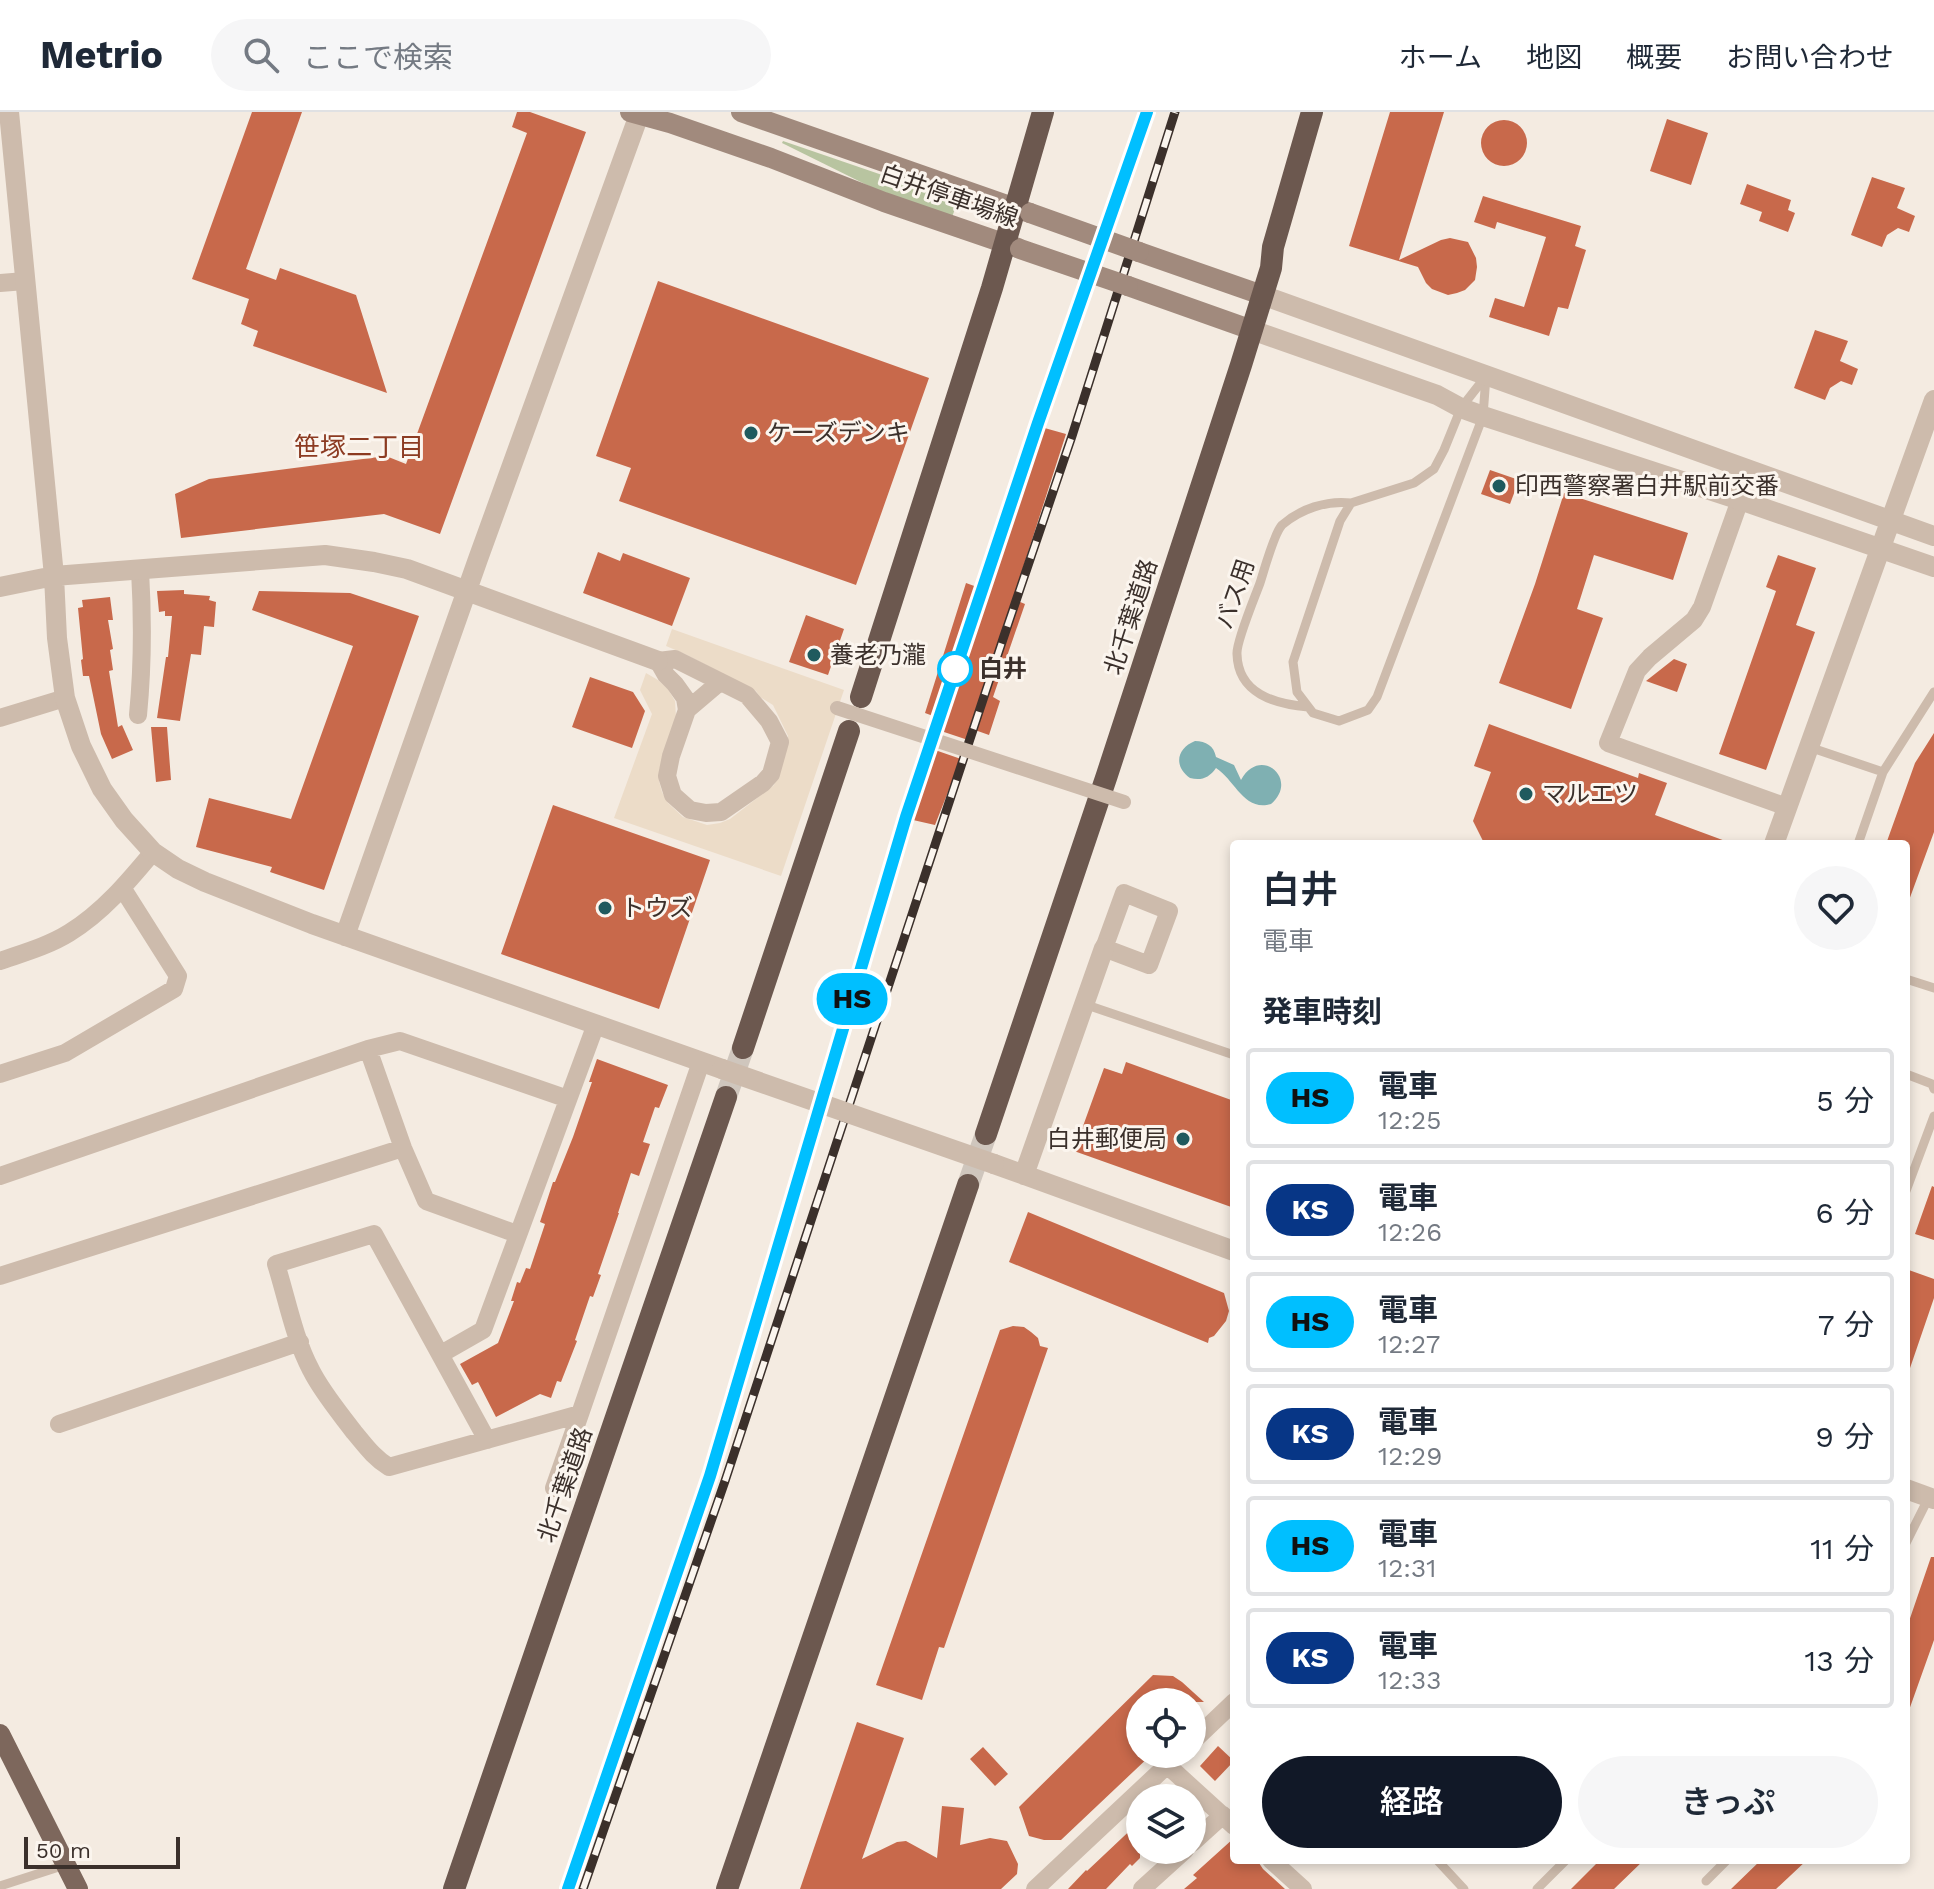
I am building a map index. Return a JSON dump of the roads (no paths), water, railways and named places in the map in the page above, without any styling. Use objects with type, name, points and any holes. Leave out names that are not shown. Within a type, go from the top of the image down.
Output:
[{"type":"highway","points":[[861,697],[1012,246],[1043,112]]},
{"type":"highway","name":"北千葉道路","points":[[986,1134],[1107,775],[1255,293],[1271,268],[1273,247],[1312,112]]},
{"type":"highway","points":[[743,1048],[849,731]]},
{"type":"highway","name":"北千葉道路","points":[[454,1889],[726,1097]]},
{"type":"highway","points":[[727,1889],[968,1185]]},
{"type":"main road","name":"白井停車場線","points":[[741,112],[1255,293]]},
{"type":"main road","name":"白井停車場線","points":[[636,113],[1245,327]]},
{"type":"main road","points":[[0,1734],[78,1889]]},
{"type":"street","points":[[9,112],[65,698],[81,746],[102,789],[124,820],[153,852],[205,882],[345,936],[1230,1250]]},
{"type":"street","points":[[345,936],[636,113]]},
{"type":"street","points":[[0,283],[25,281]]},
{"type":"street","points":[[1255,293],[1934,536]]},
{"type":"street","points":[[1245,327],[1437,395],[1483,416],[1934,567]]},
{"type":"street","points":[[1775,840],[1934,400]]},
{"type":"street","points":[[1740,500],[1702,607],[1694,620],[1637,671],[1608,743],[1787,807]]},
{"type":"street","points":[[0,587],[54,576],[325,555],[407,569],[658,661],[675,659],[747,695],[769,721],[780,742],[771,774],[721,812],[690,810],[673,795],[667,776],[687,710],[685,698],[658,661]]},
{"type":"street","points":[[138,715],[143,626],[140,570]]},
{"type":"street","points":[[687,710],[720,682]]},
{"type":"street","points":[[0,718],[65,698]]},
{"type":"street","points":[[837,708],[1124,802]]},
{"type":"street","points":[[0,961],[68,934],[123,889],[153,852]]},
{"type":"street","points":[[0,1074],[65,1053],[174,989],[178,976],[123,889]]},
{"type":"street","points":[[1024,1175],[1104,948]]},
{"type":"street","points":[[441,1354],[483,1330],[596,1024]]},
{"type":"street","points":[[0,1176],[368,1049],[400,1041],[568,1099]]},
{"type":"street","points":[[368,1049],[403,1148],[426,1201],[517,1234]]},
{"type":"street","points":[[554,1488],[701,1062]]},
{"type":"street","points":[[0,1276],[403,1148]]},
{"type":"street","points":[[487,1440],[374,1234],[276,1264],[312,1371],[339,1412],[378,1461],[389,1467],[487,1440],[580,1414]]},
{"type":"street","points":[[59,1424],[300,1342]]},
{"type":"street","points":[[1910,1490],[1931,1498]]},
{"type":"street","points":[[1206,1729],[1230,1706]]},
{"type":"street","points":[[1035,1889],[1163,1768]]},
{"type":"street","points":[[1181,1768],[1228,1821],[1206,1834]]},
{"type":"street","points":[[1142,1889],[1170,1864]]},
{"type":"street","points":[[1275,1864],[1303,1889]]},
{"type":"lane","name":"バス用","points":[[1486,376],[1483,416],[1377,697],[1368,710],[1339,721],[1313,713],[1308,707],[1288,705],[1260,696],[1242,678],[1236,652],[1279,527],[1304,511],[1337,501],[1351,503],[1414,483],[1434,469],[1461,408],[1486,376]]},
{"type":"lane","points":[[1308,707],[1297,692],[1293,662],[1340,521],[1351,503]]},
{"type":"lane","points":[[1859,840],[1883,772],[1934,692]]},
{"type":"lane","points":[[1809,747],[1883,772]]},
{"type":"lane","points":[[1910,980],[1934,988]]},
{"type":"lane","points":[[1084,1004],[1230,1054]]},
{"type":"lane","points":[[1910,1076],[1932,1084],[1934,1089]]},
{"type":"lane","points":[[1910,1180],[1934,1116]]},
{"type":"lane","points":[[1910,1536],[1931,1498]]},
{"type":"lane","points":[[1441,1864],[1464,1889]]},
{"type":"lane","points":[[1537,1889],[1562,1864]]},
{"type":"lane","points":[[1706,1881],[1723,1864]]},
{"type":"lane","points":[[0,1886],[67,1865]]},
{"type":"water","points":[[1195,741],[1209,745],[1216,757],[1234,765],[1241,780],[1258,765],[1274,770],[1281,785],[1279,794],[1271,804],[1254,803],[1240,794],[1216,768],[1204,778],[1190,778],[1181,768],[1179,758],[1184,748]]},
{"type":"tunnel","points":[[726,1097],[743,1048]]},
{"type":"tunnel","points":[[968,1185],[986,1134]]},
{"type":"railway","points":[[568,1889],[710,1476],[906,817],[1038,423],[1147,112]]},
{"type":"railway","points":[[583,1889],[725,1481],[1072,436],[1175,112]]},
{"type":"train","name":"HS","points":[[568,1889],[710,1476],[906,817],[1038,423],[1147,112]]},
{"type":"place","name":"ケーズデンキ","points":[[751,433]]},
{"type":"place","name":"印西警察署白井駅前交番","points":[[1499,486]]},
{"type":"place","name":"養老乃瀧","points":[[814,655]]},
{"type":"place","name":"白井","points":[[955,669]]},
{"type":"place","name":"マルエツ","points":[[1526,794]]},
{"type":"place","name":"トウズ","points":[[605,908]]},
{"type":"place","name":"白井郵便局","points":[[1183,1139]]},
{"type":"district","name":"笹塚二丁目","points":[[359,447]]}]
